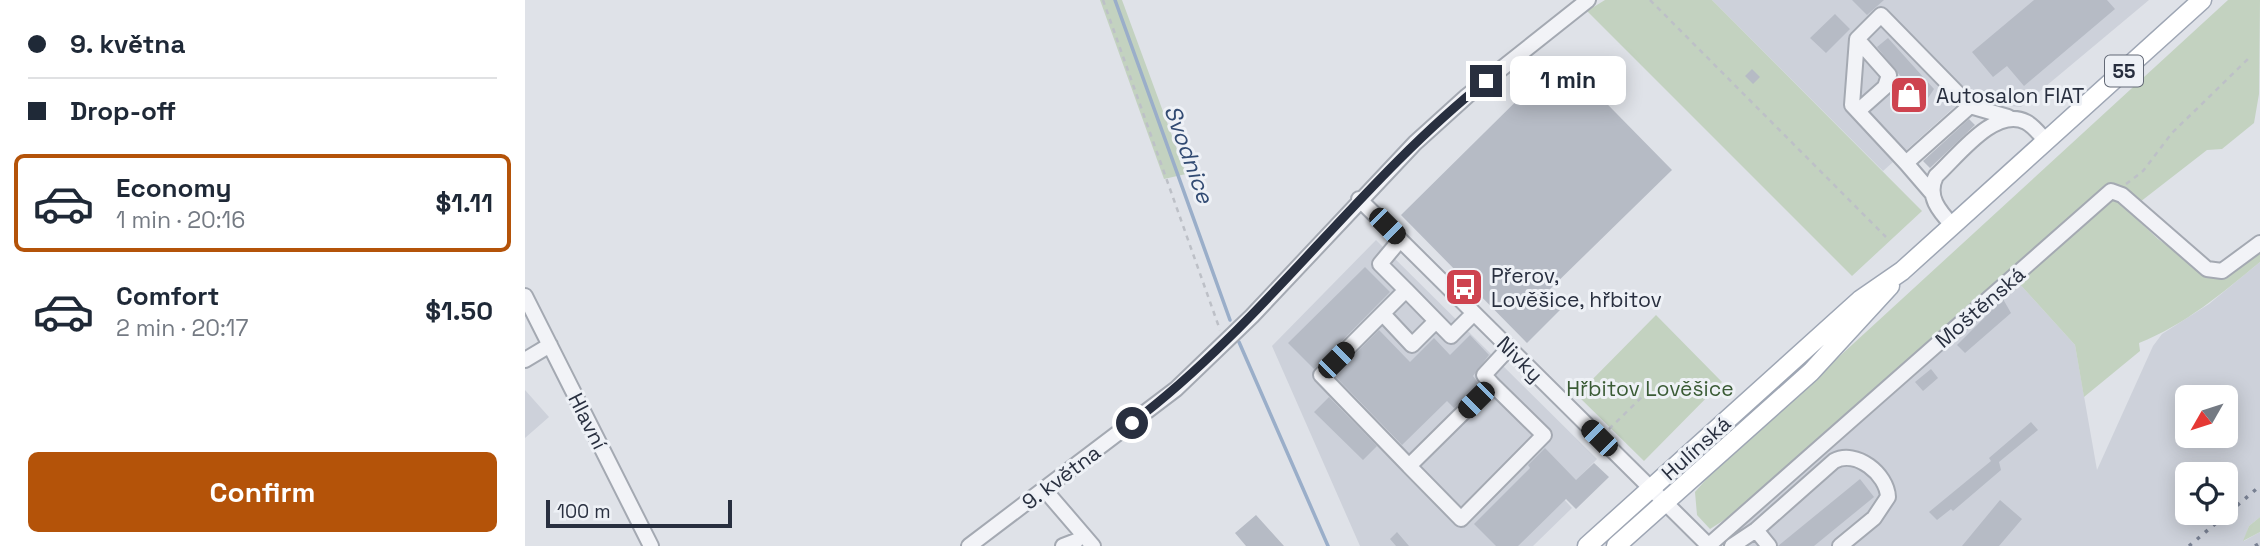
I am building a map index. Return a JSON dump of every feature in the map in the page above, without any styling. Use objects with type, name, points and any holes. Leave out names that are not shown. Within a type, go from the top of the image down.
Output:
[{"type":"main road","name":"Hulínská","points":[[1587,546],[1860,300],[1902,271],[2203,0]]},
{"type":"main road","name":"Hulínská","points":[[1616,546],[1811,372],[1870,311],[1902,271]]},
{"type":"street","name":"9. května","points":[[969,546],[1176,389],[1224,343],[1359,199],[1440,119],[1588,0]]},
{"type":"street","points":[[1952,226],[1938,208],[1931,192],[1852,105],[1857,38],[1881,15],[1970,106],[2031,125],[2046,141]]},
{"type":"street","points":[[1857,38],[1889,75],[1885,87],[1858,111]]},
{"type":"street","points":[[1906,163],[1970,106]]},
{"type":"street","points":[[1931,192],[1936,176],[1992,123],[2008,117]]},
{"type":"street","points":[[2111,191],[2122,195],[2207,269],[2222,271],[2260,243]]},
{"type":"street","name":"Moštěnská","points":[[1709,546],[2111,191]]},
{"type":"street","name":"Nivky","points":[[1359,199],[1709,546]]},
{"type":"street","points":[[1401,240],[1380,264],[1436,321],[1451,336],[1474,313]]},
{"type":"street","points":[[1406,290],[1321,376],[1461,519],[1543,435],[1484,375],[1509,348]]},
{"type":"street","name":"Hlavní","points":[[525,296],[651,546]]},
{"type":"street","points":[[1383,314],[1412,345],[1436,321]]},
{"type":"street","points":[[525,360],[550,345]]},
{"type":"street","points":[[1409,466],[1492,384]]},
{"type":"street","points":[[1732,546],[1756,530],[1834,461],[1847,457],[1867,464],[1885,487],[1888,497],[1874,518],[1840,546]]},
{"type":"street","points":[[1044,489],[1074,541],[1093,546]]},
{"type":"street","points":[[1756,530],[1769,546]]},
{"type":"path","points":[[1103,0],[1224,343]]},
{"type":"path","points":[[1650,0],[1886,237]]},
{"type":"path","points":[[2111,191],[2143,171],[2172,133],[2249,58]]},
{"type":"path","points":[[1599,438],[1647,392]]},
{"type":"shaded area","points":[[1712,0],[2149,0],[2021,107],[1960,102],[1883,171]]},
{"type":"shaded area","points":[[1376,240],[1597,459],[1561,496],[1572,508],[1533,546],[1360,546],[1272,346]]},
{"type":"shaded area","points":[[2260,262],[2260,517],[2249,526],[2244,541],[2260,532],[2260,546],[1728,546],[1733,535],[2017,281],[2075,345],[2097,470],[2153,346],[2162,334],[2209,304]]},
{"type":"shaded area","points":[[525,390],[549,417],[525,438]]},
{"type":"green space","points":[[1100,0],[1122,0],[1186,174],[1164,179]]},
{"type":"green space","points":[[1605,0],[1712,0],[1922,211],[1852,276],[1587,11]]},
{"type":"green space","points":[[2228,0],[2260,0],[2259,94],[2254,123],[2222,149],[2207,150],[2140,202],[2111,186],[1732,515],[1710,529],[1697,515],[1695,492],[1709,476]]},
{"type":"green space","points":[[2117,200],[2158,239],[2203,271],[2260,248],[2260,262],[2187,318],[2139,343],[2140,351],[2084,397],[2075,345],[2017,281],[2108,201]]},
{"type":"green space","name":"Hřbitov Lověšice","points":[[1656,315],[1722,382],[1644,461],[1577,395]]},
{"type":"green space","points":[[2260,517],[2260,532],[2243,541],[2249,526]]},
{"type":"building","points":[[1852,0],[1884,0],[1867,15]]},
{"type":"building","points":[[2034,0],[2107,0],[2115,9],[2024,86],[2007,66],[1993,77],[1972,52]]},
{"type":"building","points":[[1835,14],[1850,29],[1826,53],[1810,38]]},
{"type":"building","points":[[1888,38],[1934,89],[1924,104],[1915,106],[1903,93],[1910,88],[1877,47]]},
{"type":"building","points":[[1561,57],[1672,170],[1545,294],[1560,310],[1527,343],[1401,215]]},
{"type":"building","points":[[1752,69],[1760,77],[1753,84],[1745,76]]},
{"type":"building","points":[[1969,119],[1975,125],[1930,168],[1923,161]]},
{"type":"building","points":[[1365,267],[1390,292],[1314,369],[1288,343]]},
{"type":"building","points":[[2003,299],[2011,313],[1965,353],[1957,345]]},
{"type":"building","points":[[1379,330],[1410,362],[1434,338],[1450,355],[1470,335],[1489,355],[1473,376],[1479,384],[1454,408],[1447,401],[1402,445],[1334,375]]},
{"type":"building","points":[[1931,369],[1938,378],[1923,391],[1915,382]]},
{"type":"building","points":[[1329,397],[1377,446],[1363,460],[1314,412]]},
{"type":"building","points":[[2031,422],[2038,430],[1999,462],[2001,470],[1953,511],[1951,509],[1937,520],[1929,512],[1991,461],[1989,458]]},
{"type":"building","points":[[1545,448],[1576,480],[1594,463],[1609,477],[1576,509],[1566,499],[1518,546],[1496,546],[1474,524],[1530,468],[1528,465]]},
{"type":"building","points":[[1860,479],[1874,497],[1814,546],[1778,546]]},
{"type":"building","points":[[2000,500],[2022,519],[1999,546],[1962,546]]},
{"type":"building","points":[[1256,515],[1284,546],[1246,546],[1235,533]]},
{"type":"building","points":[[1397,532],[1409,546],[1396,546],[1390,539]]},
{"type":"waterway","name":"Svodnice","points":[[1115,0],[1230,320]]},
{"type":"waterway","name":"Svodnice","points":[[1239,342],[1328,546]]},
{"type":"railway","points":[[2189,546],[2260,486]]},
{"type":"railway","points":[[2255,546],[2260,543]]},
{"type":"place","name":"Autosalon FIAT","points":[[1909,95]]},
{"type":"place","name":"Přerov, Lověšice, hřbitov","points":[[1464,287]]},
{"type":"route","points":[[1132,423],[1176,389],[1238,330],[1381,176],[1440,119],[1486,81]]}]
